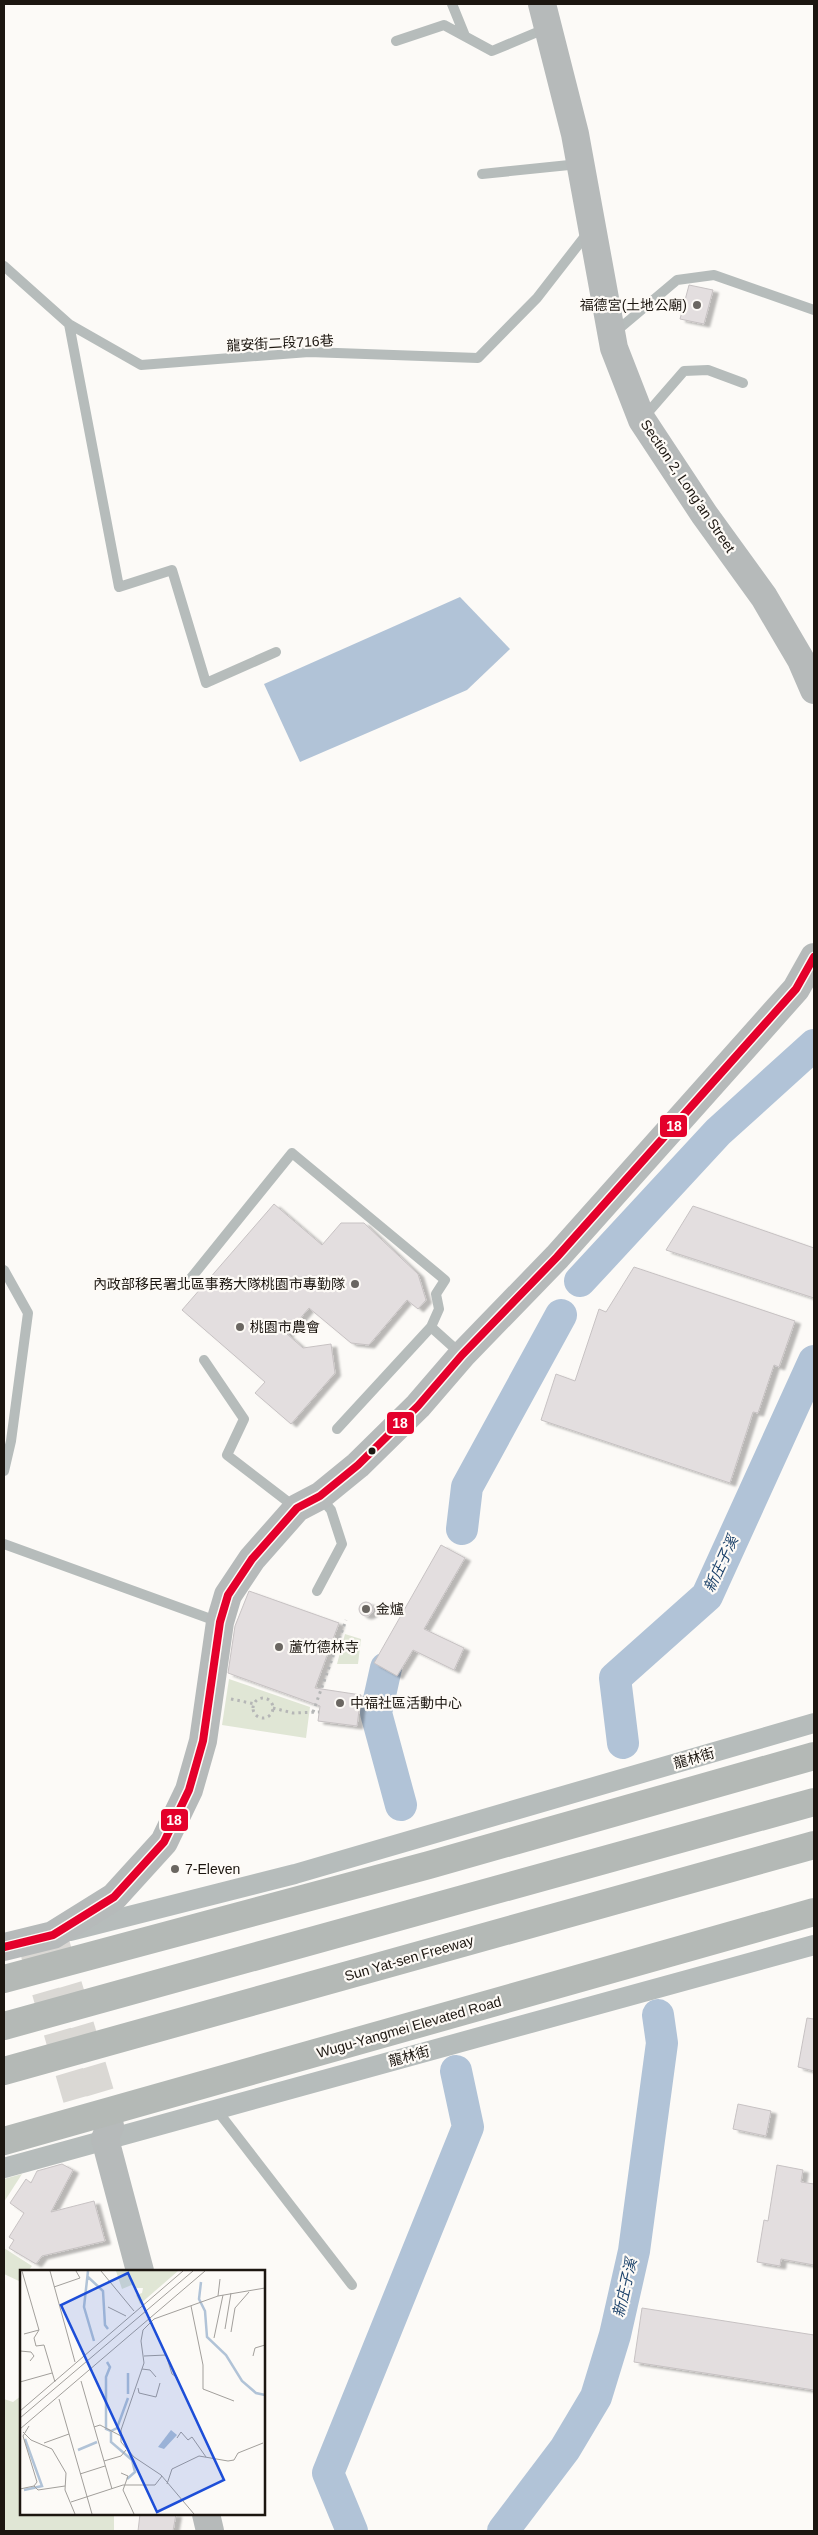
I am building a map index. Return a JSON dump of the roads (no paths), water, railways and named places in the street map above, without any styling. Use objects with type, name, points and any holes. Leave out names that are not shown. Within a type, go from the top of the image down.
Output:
[{"type":"highway","points":[[4,1979],[429,1865],[814,1756]]},
{"type":"highway","points":[[4,2026],[814,1802]]},
{"type":"highway","name":"Sun Yat-sen Freeway","points":[[4,2071],[814,1845]]},
{"type":"highway","name":"Wugu-Yangmei Elevated Road","points":[[4,2141],[814,1912]]},
{"type":"street","name":"Section 2, Long'an Street","points":[[545,16],[575,134],[611,336],[642,420],[704,514],[764,598],[801,660],[814,690]]},
{"type":"street","points":[[4,1946],[43,1943],[114,1897],[164,1842],[189,1790],[203,1741],[220,1622],[228,1595],[252,1558],[308,1502],[358,1465],[418,1406],[462,1354],[557,1256],[796,989],[814,957]]},
{"type":"street","name":"龍林街","points":[[43,1943],[343,1860],[814,1723]]},
{"type":"street","name":"龍林街","points":[[4,2168],[101,2132],[216,2109],[814,1945]]},
{"type":"street","points":[[101,2132],[140,2270]]},
{"type":"street","points":[[206,2515],[210,2531]]},
{"type":"lane","points":[[452,4],[465,36]]},
{"type":"lane","points":[[396,41],[444,25],[492,51],[545,16]]},
{"type":"lane","points":[[482,174],[580,164]]},
{"type":"lane","name":"龍安街二段716巷","points":[[4,266],[69,324],[142,365],[309,352],[478,358],[537,298],[591,228]]},
{"type":"lane","points":[[611,336],[677,280],[705,276],[714,275],[814,310]]},
{"type":"lane","points":[[69,324],[119,587],[172,570],[206,683],[276,652]]},
{"type":"lane","points":[[642,420],[684,371],[708,370],[743,383]]},
{"type":"lane","points":[[188,1283],[292,1153],[445,1280],[436,1294],[439,1308],[431,1327],[337,1429]]},
{"type":"lane","points":[[4,1270],[28,1313],[11,1441],[4,1471]]},
{"type":"lane","points":[[431,1327],[462,1354]]},
{"type":"lane","points":[[204,1360],[244,1419],[227,1455],[308,1502],[331,1510],[342,1544],[317,1591]]},
{"type":"lane","points":[[4,1544],[220,1622]]},
{"type":"lane","points":[[216,2109],[352,2285]]},
{"type":"water","points":[[460,597],[510,649],[467,690],[300,762],[264,684]]},
{"type":"waterway","points":[[580,1281],[718,1132],[814,1045]]},
{"type":"waterway","points":[[462,1529],[467,1487],[561,1315]]},
{"type":"waterway","name":"新庄子溪","points":[[623,1743],[615,1678],[707,1596],[814,1361]]},
{"type":"waterway","points":[[386,1668],[376,1713],[401,1805]]},
{"type":"waterway","name":"新庄子溪","points":[[503,2531],[565,2449],[596,2397],[615,2335],[634,2251],[662,2043],[658,2015]]},
{"type":"waterway","points":[[352,2531],[328,2473],[468,2127],[456,2071]]},
{"type":"tunnel","points":[[56,1945],[110,2126]]},
{"type":"tunnel","points":[[34,1951],[86,2130]]},
{"type":"place","name":"福德宮(土地公廟)","points":[[697,305]]},
{"type":"place","name":"內政部移民署北區事務大隊桃園市專勤隊","points":[[355,1284]]},
{"type":"place","name":"桃園市農會","points":[[240,1327]]},
{"type":"place","name":"金爐","points":[[366,1609]]},
{"type":"place","name":"蘆竹德林寺","points":[[279,1647]]},
{"type":"place","name":"中福社區活動中心","points":[[340,1703]]},
{"type":"place","name":"7-Eleven","points":[[175,1869]]}]
